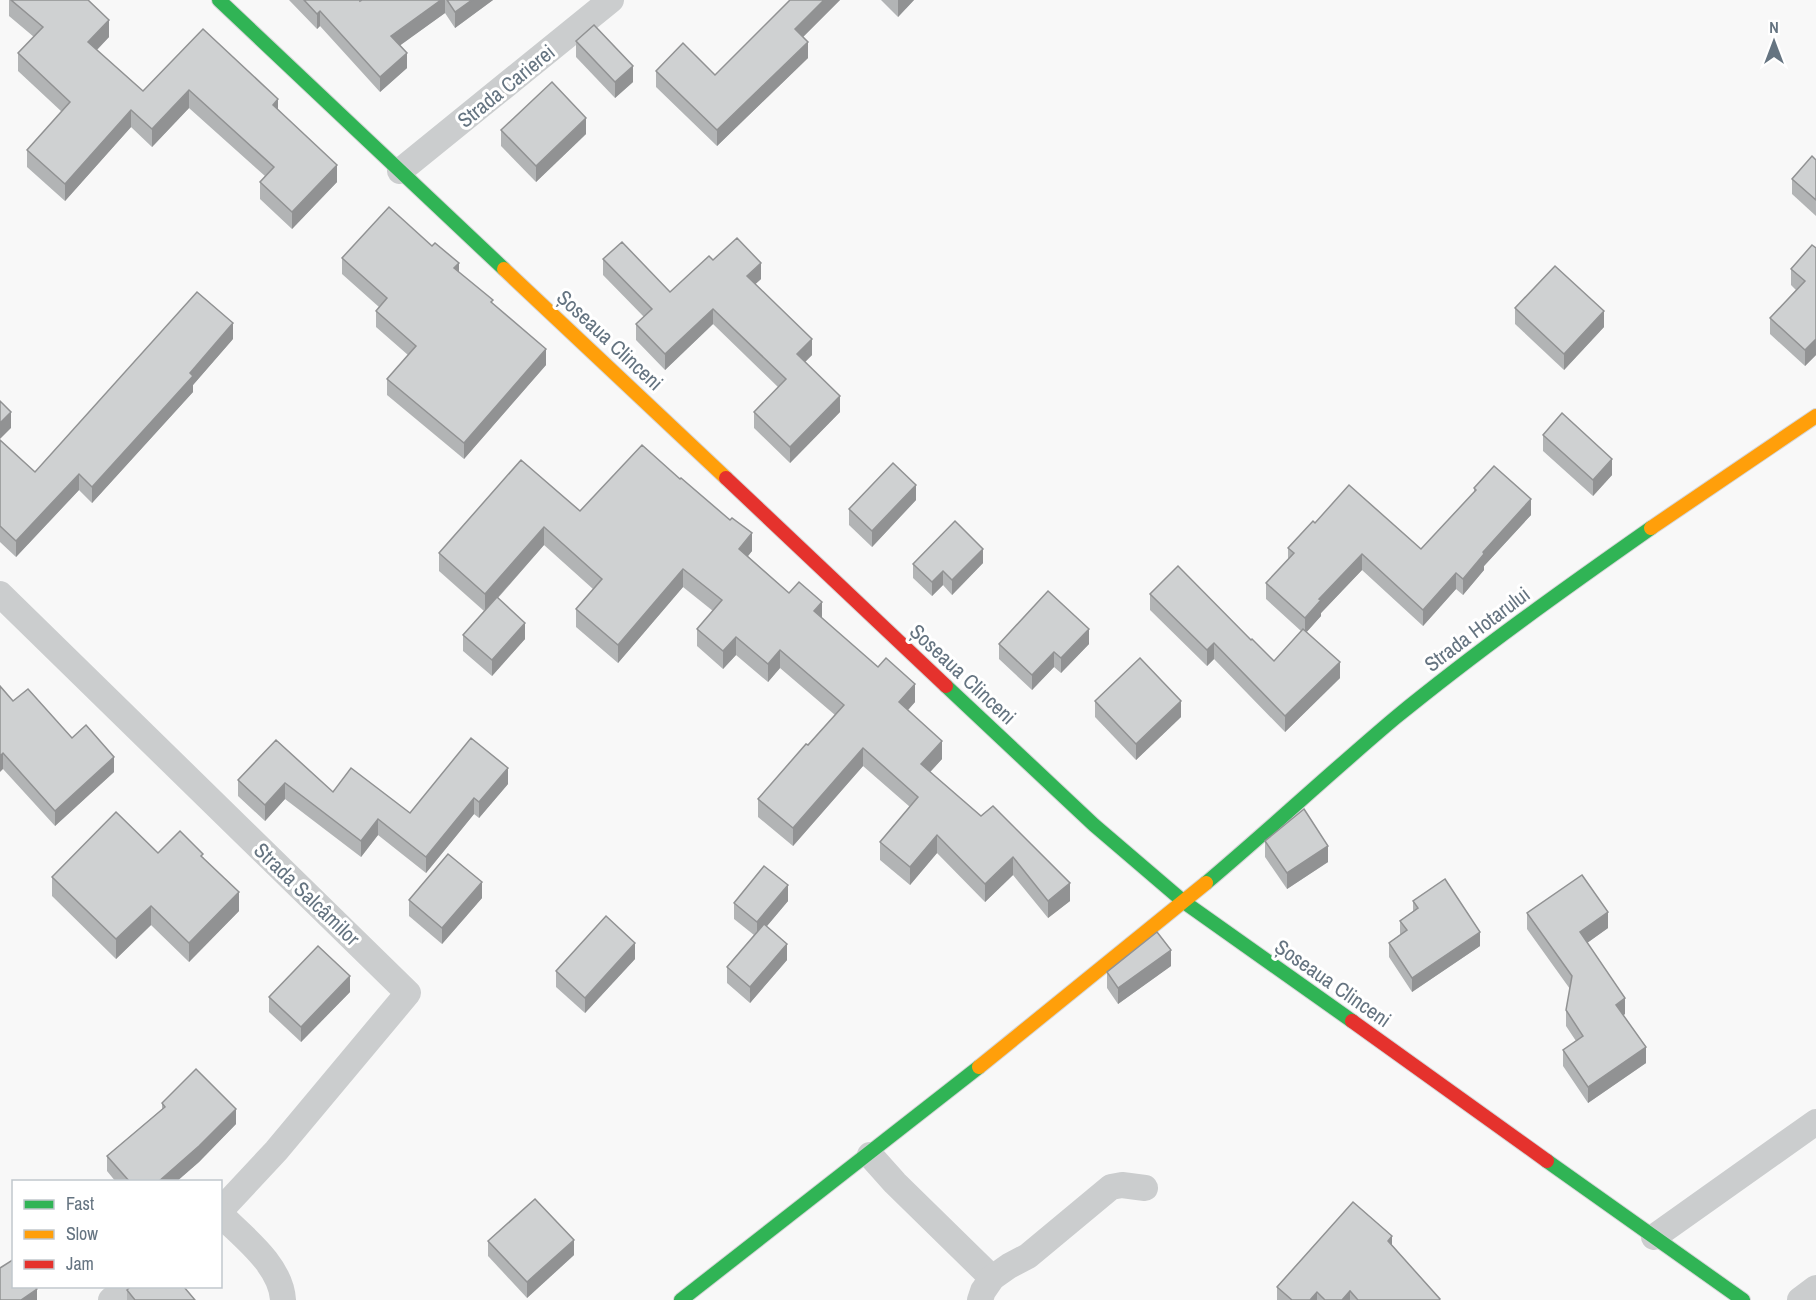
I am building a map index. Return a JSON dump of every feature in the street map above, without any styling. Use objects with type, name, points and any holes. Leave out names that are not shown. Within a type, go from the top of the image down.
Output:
[{"type":"main road","name":"Șoseaua Clinceni","points":[[219,0],[1085,817],[1184,902],[1743,1300]]},
{"type":"main road","name":"Strada Hotarului","points":[[681,1300],[870,1155],[1184,902],[1433,688],[1531,614],[1701,492],[1816,416]]},
{"type":"street","name":"Strada Carierei","points":[[400,171],[611,0]]},
{"type":"street","name":"Strada Salcâmilor","points":[[0,594],[408,993],[276,1151],[222,1211]]},
{"type":"street","points":[[1654,1237],[1816,1122]]},
{"type":"street","points":[[870,1155],[895,1183],[992,1278]]},
{"type":"street","points":[[980,1300],[992,1278],[1028,1256],[1111,1187],[1122,1185],[1145,1188]]},
{"type":"street","points":[[222,1215],[267,1260],[283,1293],[283,1300]]},
{"type":"street","points":[[111,1300],[127,1288]]},
{"type":"street","points":[[1800,1300],[1816,1288]]},
{"type":"building","points":[[11,0],[88,0],[109,20],[88,42],[143,91],[203,29],[278,99],[273,105],[337,165],[292,212],[260,182],[274,167],[189,90],[152,129],[131,110],[65,184],[27,150],[70,102],[18,53],[43,27]]},
{"type":"building","points":[[304,0],[441,0],[391,36],[407,53],[380,77],[320,11],[317,14]]},
{"type":"building","points":[[447,0],[472,0],[455,12]]},
{"type":"building","points":[[790,0],[824,0],[795,29],[808,42],[717,130],[656,71],[683,43],[715,75]]},
{"type":"building","points":[[594,25],[633,66],[615,82],[576,41]]},
{"type":"building","points":[[552,82],[586,118],[536,166],[501,130]]},
{"type":"building","points":[[1812,156],[1816,160],[1816,200],[1792,179]]},
{"type":"building","points":[[389,207],[432,246],[435,243],[459,263],[454,268],[546,349],[464,443],[387,379],[416,346],[376,311],[387,298],[342,258]]},
{"type":"building","points":[[737,238],[761,263],[747,276],[812,339],[797,354],[840,396],[790,447],[754,412],[786,379],[713,309],[665,354],[636,324],[652,309],[603,259],[622,242],[670,292],[709,256],[713,260]]},
{"type":"building","points":[[1812,245],[1816,248],[1816,339],[1805,350],[1770,318],[1805,281],[1791,269]]},
{"type":"building","points":[[1555,266],[1604,311],[1564,354],[1515,308]]},
{"type":"building","points":[[197,292],[233,323],[190,373],[193,376],[92,487],[79,474],[16,541],[0,526],[0,440],[35,472]]},
{"type":"building","points":[[0,401],[11,412],[0,423]]},
{"type":"building","points":[[1562,413],[1612,459],[1593,480],[1543,435]]},
{"type":"building","points":[[642,445],[730,520],[732,518],[752,533],[739,549],[789,593],[799,582],[822,602],[814,611],[878,667],[886,658],[915,684],[899,702],[942,741],[921,764],[981,816],[993,806],[1070,883],[1048,901],[1013,857],[985,884],[937,835],[910,867],[880,842],[918,797],[863,748],[793,828],[758,799],[844,705],[780,650],[768,664],[736,637],[723,651],[697,629],[722,600],[683,569],[618,645],[576,609],[602,579],[544,527],[485,594],[439,553],[521,460],[580,511]]},
{"type":"building","points":[[893,463],[916,485],[872,531],[849,509]]},
{"type":"building","points":[[1494,466],[1531,499],[1483,552],[1484,554],[1463,579],[1456,573],[1423,610],[1362,554],[1319,599],[1321,600],[1305,618],[1266,583],[1294,553],[1288,548],[1313,521],[1315,523],[1349,485],[1421,549],[1476,490],[1474,488]]},
{"type":"building","points":[[955,521],[983,549],[952,580],[943,571],[932,582],[913,564]]},
{"type":"building","points":[[1178,566],[1274,661],[1303,629],[1340,662],[1285,716],[1214,643],[1207,650],[1150,594]]},
{"type":"building","points":[[1048,591],[1089,629],[1061,658],[1054,652],[1032,675],[999,644]]},
{"type":"building","points":[[497,597],[525,623],[492,660],[463,635]]},
{"type":"building","points":[[1140,658],[1181,701],[1136,744],[1095,701]]},
{"type":"building","points":[[0,686],[13,701],[28,689],[72,738],[86,725],[114,757],[55,811],[3,753],[0,756]]},
{"type":"building","points":[[471,738],[508,768],[479,802],[474,798],[426,857],[378,819],[361,841],[285,783],[265,805],[238,780],[276,740],[333,792],[351,768],[410,813]]},
{"type":"building","points":[[1304,809],[1328,846],[1287,873],[1265,841]]},
{"type":"building","points":[[116,812],[158,853],[180,831],[203,854],[201,856],[239,892],[189,943],[151,906],[116,939],[52,877]]},
{"type":"building","points":[[448,854],[482,882],[442,928],[409,900]]},
{"type":"building","points":[[764,866],[788,885],[757,922],[734,903]]},
{"type":"building","points":[[1582,875],[1608,912],[1580,932],[1625,998],[1616,1005],[1646,1047],[1588,1087],[1563,1050],[1583,1036],[1566,1010],[1572,976],[1527,913]]},
{"type":"building","points":[[1445,879],[1480,932],[1412,978],[1389,943],[1407,930],[1400,921],[1418,908],[1413,901]]},
{"type":"building","points":[[606,916],[635,943],[585,998],[556,971]]},
{"type":"building","points":[[764,924],[787,944],[750,987],[727,967]]},
{"type":"building","points":[[1157,932],[1171,950],[1118,988],[1107,972]]},
{"type":"building","points":[[318,946],[350,976],[301,1027],[269,997]]},
{"type":"building","points":[[196,1069],[236,1109],[160,1180],[128,1180],[107,1156],[165,1107],[162,1103]]},
{"type":"building","points":[[535,1199],[574,1240],[527,1282],[488,1241]]},
{"type":"building","points":[[1353,1202],[1392,1236],[1388,1241],[1439,1300],[1358,1300],[1350,1291],[1342,1300],[1325,1300],[1317,1292],[1310,1300],[1292,1300],[1277,1287]]},
{"type":"building","points":[[12,1260],[12,1288],[37,1289],[21,1300],[0,1300],[0,1268]]},
{"type":"building","points":[[129,1288],[185,1288],[195,1300],[135,1300],[127,1290]]},
{"type":"traffic: fast","points":[[219,0],[504,269]]},
{"type":"traffic: fast","points":[[1206,883],[1371,738],[1426,693],[1521,621],[1651,528]]},
{"type":"traffic: fast","points":[[946,686],[1094,825],[1184,902],[1352,1021]]},
{"type":"traffic: fast","points":[[681,1300],[979,1067]]},
{"type":"traffic: fast","points":[[1547,1161],[1743,1300]]},
{"type":"traffic: slow","points":[[504,269],[726,478]]},
{"type":"traffic: slow","points":[[1651,528],[1816,416]]},
{"type":"traffic: slow","points":[[979,1067],[1206,883]]},
{"type":"traffic: jam","points":[[726,478],[946,686]]},
{"type":"traffic: jam","points":[[1352,1021],[1547,1161]]}]
